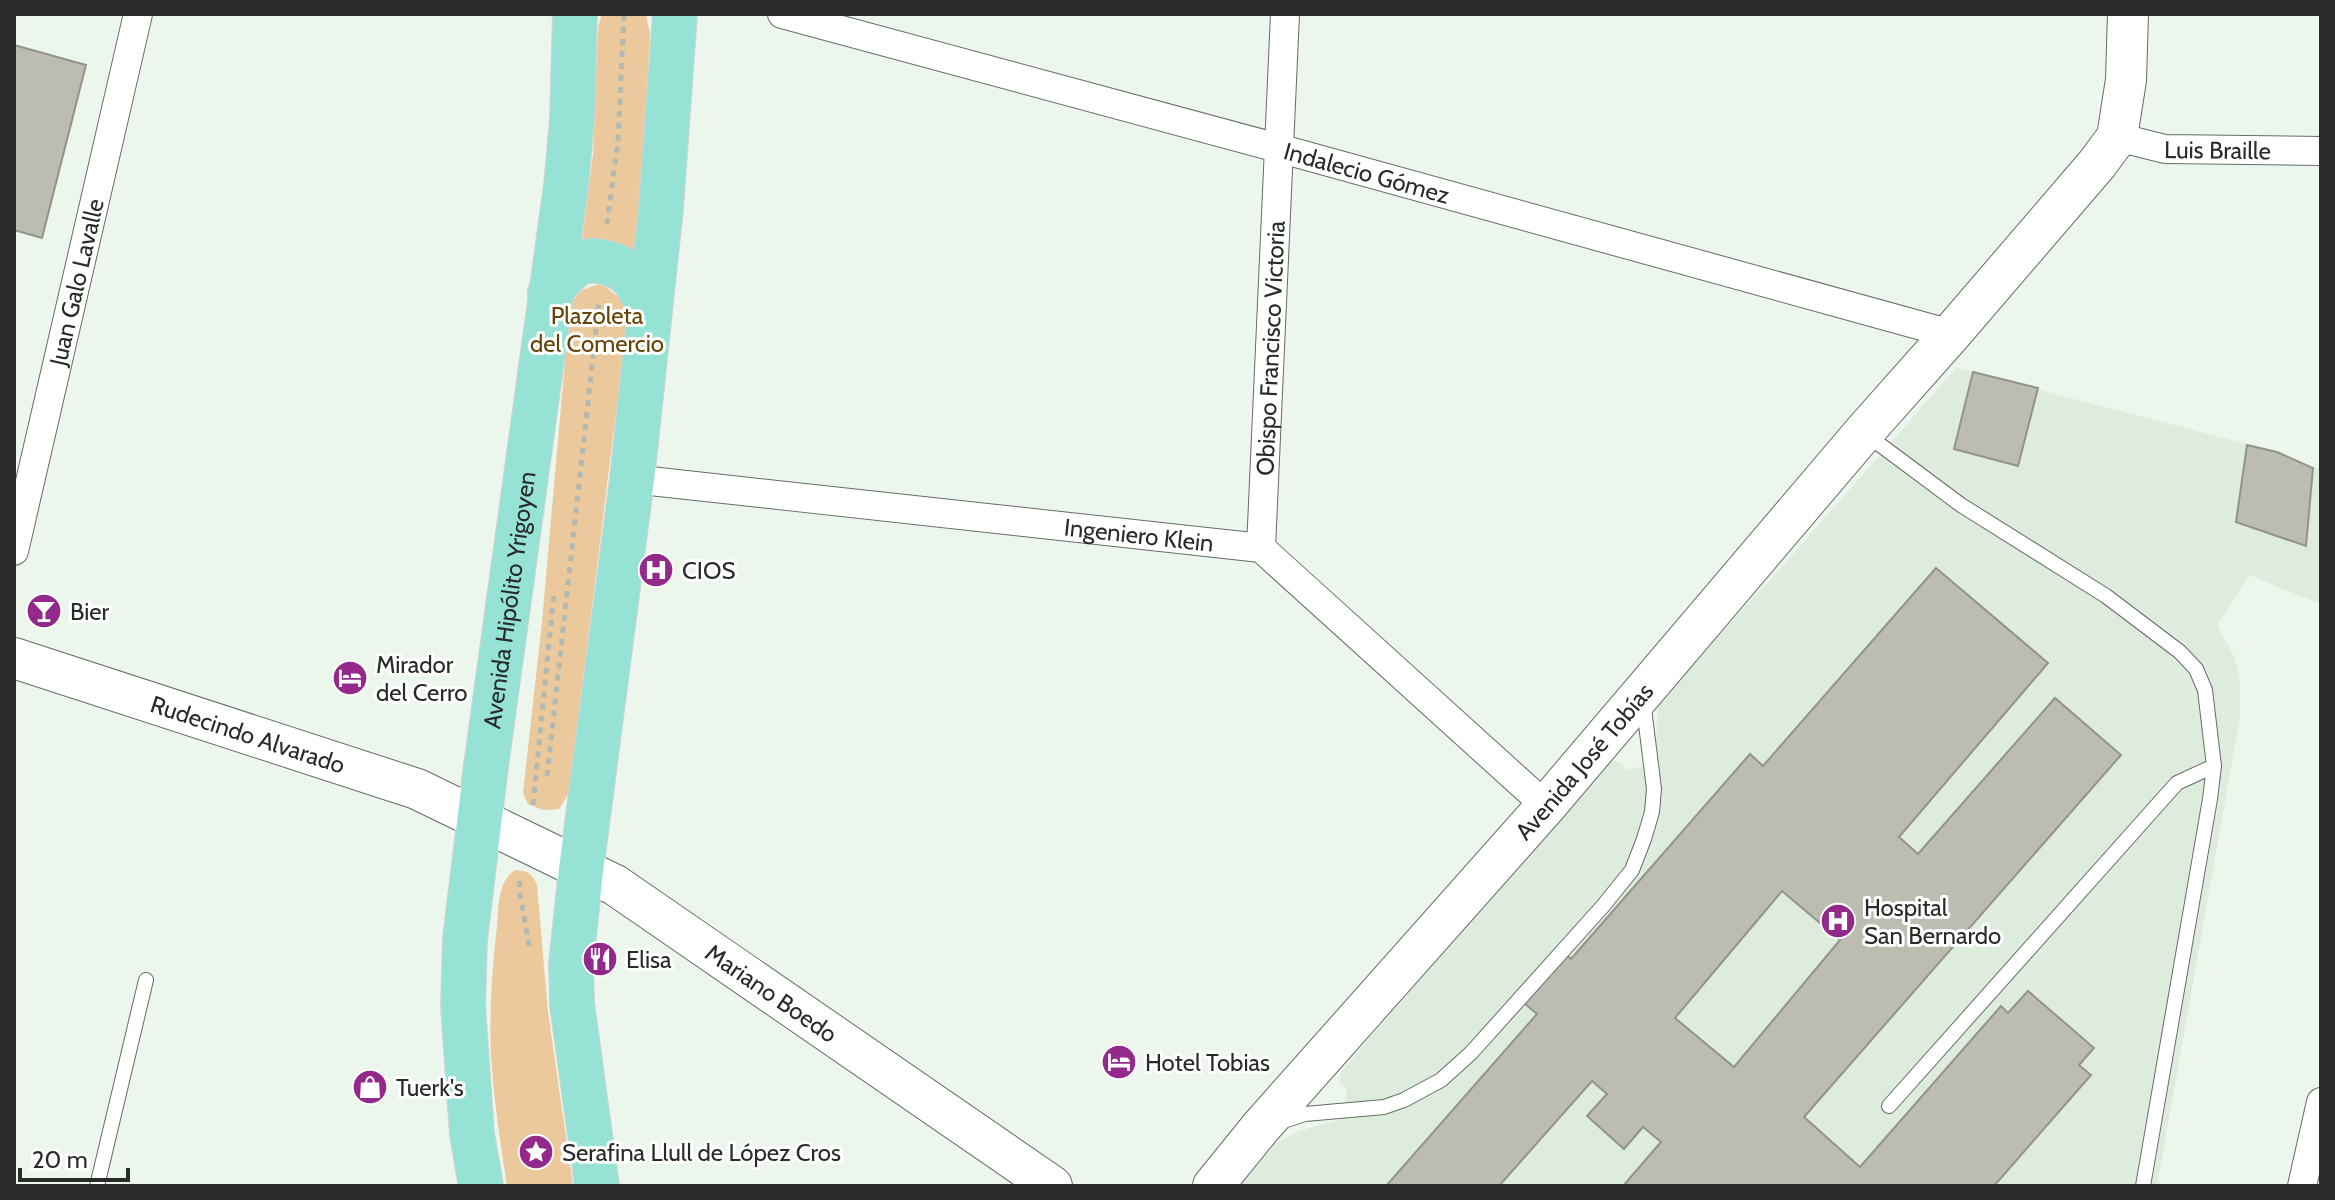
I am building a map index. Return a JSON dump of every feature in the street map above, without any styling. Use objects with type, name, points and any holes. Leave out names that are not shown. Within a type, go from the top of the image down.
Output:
[{"type":"main road","name":"Avenida Hipólito Yrigoyen","points":[[481,1186],[472,1134],[463,1006],[465,939],[566,186],[572,120],[575,14]]},
{"type":"main road","points":[[597,1186],[572,1004],[572,949],[632,479],[661,208],[675,14]]},
{"type":"main road","points":[[550,293],[577,264],[593,261],[618,267],[633,279],[650,309]]},
{"type":"street","name":"Juan Galo Lavalle","points":[[14,551],[138,14]]},
{"type":"street","name":"Indalecio Gómez","points":[[782,14],[1951,334]]},
{"type":"street","name":"Obispo Francisco Victoria","points":[[1261,548],[1285,14]]},
{"type":"street","points":[[2117,137],[2126,80],[2128,14]]},
{"type":"street","name":"Luis Braille","points":[[2117,137],[2165,149],[2321,151]]},
{"type":"street","name":"Avenida José Tobías","points":[[1213,1186],[1260,1128],[1643,694],[2117,137]]},
{"type":"street","name":"Ingeniero Klein","points":[[632,479],[1261,548]]},
{"type":"street","points":[[1261,548],[1546,806]]},
{"type":"street","name":"Rudecindo Alvarado","points":[[14,658],[417,789],[479,818]]},
{"type":"street","name":"Mariano Boedo","points":[[479,818],[615,885],[1052,1186]]},
{"type":"street","points":[[2302,1186],[2321,1102]]},
{"type":"lane","points":[[1864,432],[1961,505],[2106,596],[2180,652],[2196,669],[2205,690],[2214,766],[2210,799],[2143,1186]]},
{"type":"lane","points":[[1260,1128],[1305,1114],[1384,1107],[1441,1080],[1471,1053],[1603,906],[1632,870],[1652,812],[1654,789],[1643,694]]},
{"type":"lane","points":[[1889,1106],[2177,783],[2214,766]]},
{"type":"lane","points":[[97,1186],[146,980]]},
{"type":"path","points":[[547,776],[618,141],[624,14]]},
{"type":"path","points":[[531,952],[519,889],[529,845],[554,585]]},
{"type":"shaded area","name":"Hospital San Bernardo","points":[[1956,368],[2277,452],[2321,470],[2321,604],[2249,575],[2217,626],[2235,658],[2240,682],[2240,717],[2157,1186],[1229,1186],[1249,1161],[1276,1143],[1297,1132],[1341,1119],[1347,1090],[1340,1083],[1341,1072],[1605,764],[1614,761],[1623,764],[1627,770],[1655,763],[1658,701],[1782,567]]},
{"type":"green space","points":[[602,14],[646,14],[650,34],[644,159],[634,266],[581,246],[593,154],[598,27]]},
{"type":"green space","name":"Plazoleta del Comercio","points":[[601,283],[622,300],[627,323],[569,793],[559,809],[543,810],[528,804],[523,793],[542,622],[570,304],[582,290]]},
{"type":"green space","points":[[515,870],[529,873],[537,885],[548,1012],[573,1186],[507,1186],[490,1041],[500,895],[505,881]]},
{"type":"building","points":[[14,45],[86,65],[42,238],[14,230]]},
{"type":"building","points":[[1973,372],[2038,388],[2018,466],[1954,449]]},
{"type":"building","points":[[2247,445],[2277,452],[2313,468],[2306,546],[2236,522]]},
{"type":"building","points":[[1936,568],[2048,663],[1899,837],[1918,854],[2055,698],[2121,755],[1804,1117],[1860,1167],[2001,1006],[2008,1013],[2028,991],[2094,1048],[2079,1065],[2091,1075],[1994,1186],[1623,1186],[1661,1142],[1643,1127],[1624,1149],[1587,1116],[1607,1094],[1592,1081],[1499,1186],[1386,1186],[1537,1014],[1517,997],[1560,949],[1571,959],[1750,754],[1763,766]],"holes":[[[1782,891],[1840,940],[1734,1067],[1675,1018]]]},
{"type":"place","name":"CIOS","points":[[656,570]]},
{"type":"place","name":"Bier","points":[[44,611]]},
{"type":"place","name":"Mirador del Cerro","points":[[350,678]]},
{"type":"place","name":"Hospital San Bernardo","points":[[1838,921]]},
{"type":"place","name":"Elisa","points":[[600,959]]},
{"type":"place","name":"Hotel Tobias","points":[[1119,1062]]},
{"type":"place","name":"Tuerk's","points":[[370,1087]]},
{"type":"place","name":"Serafina Llull de López Cros","points":[[536,1152]]}]
